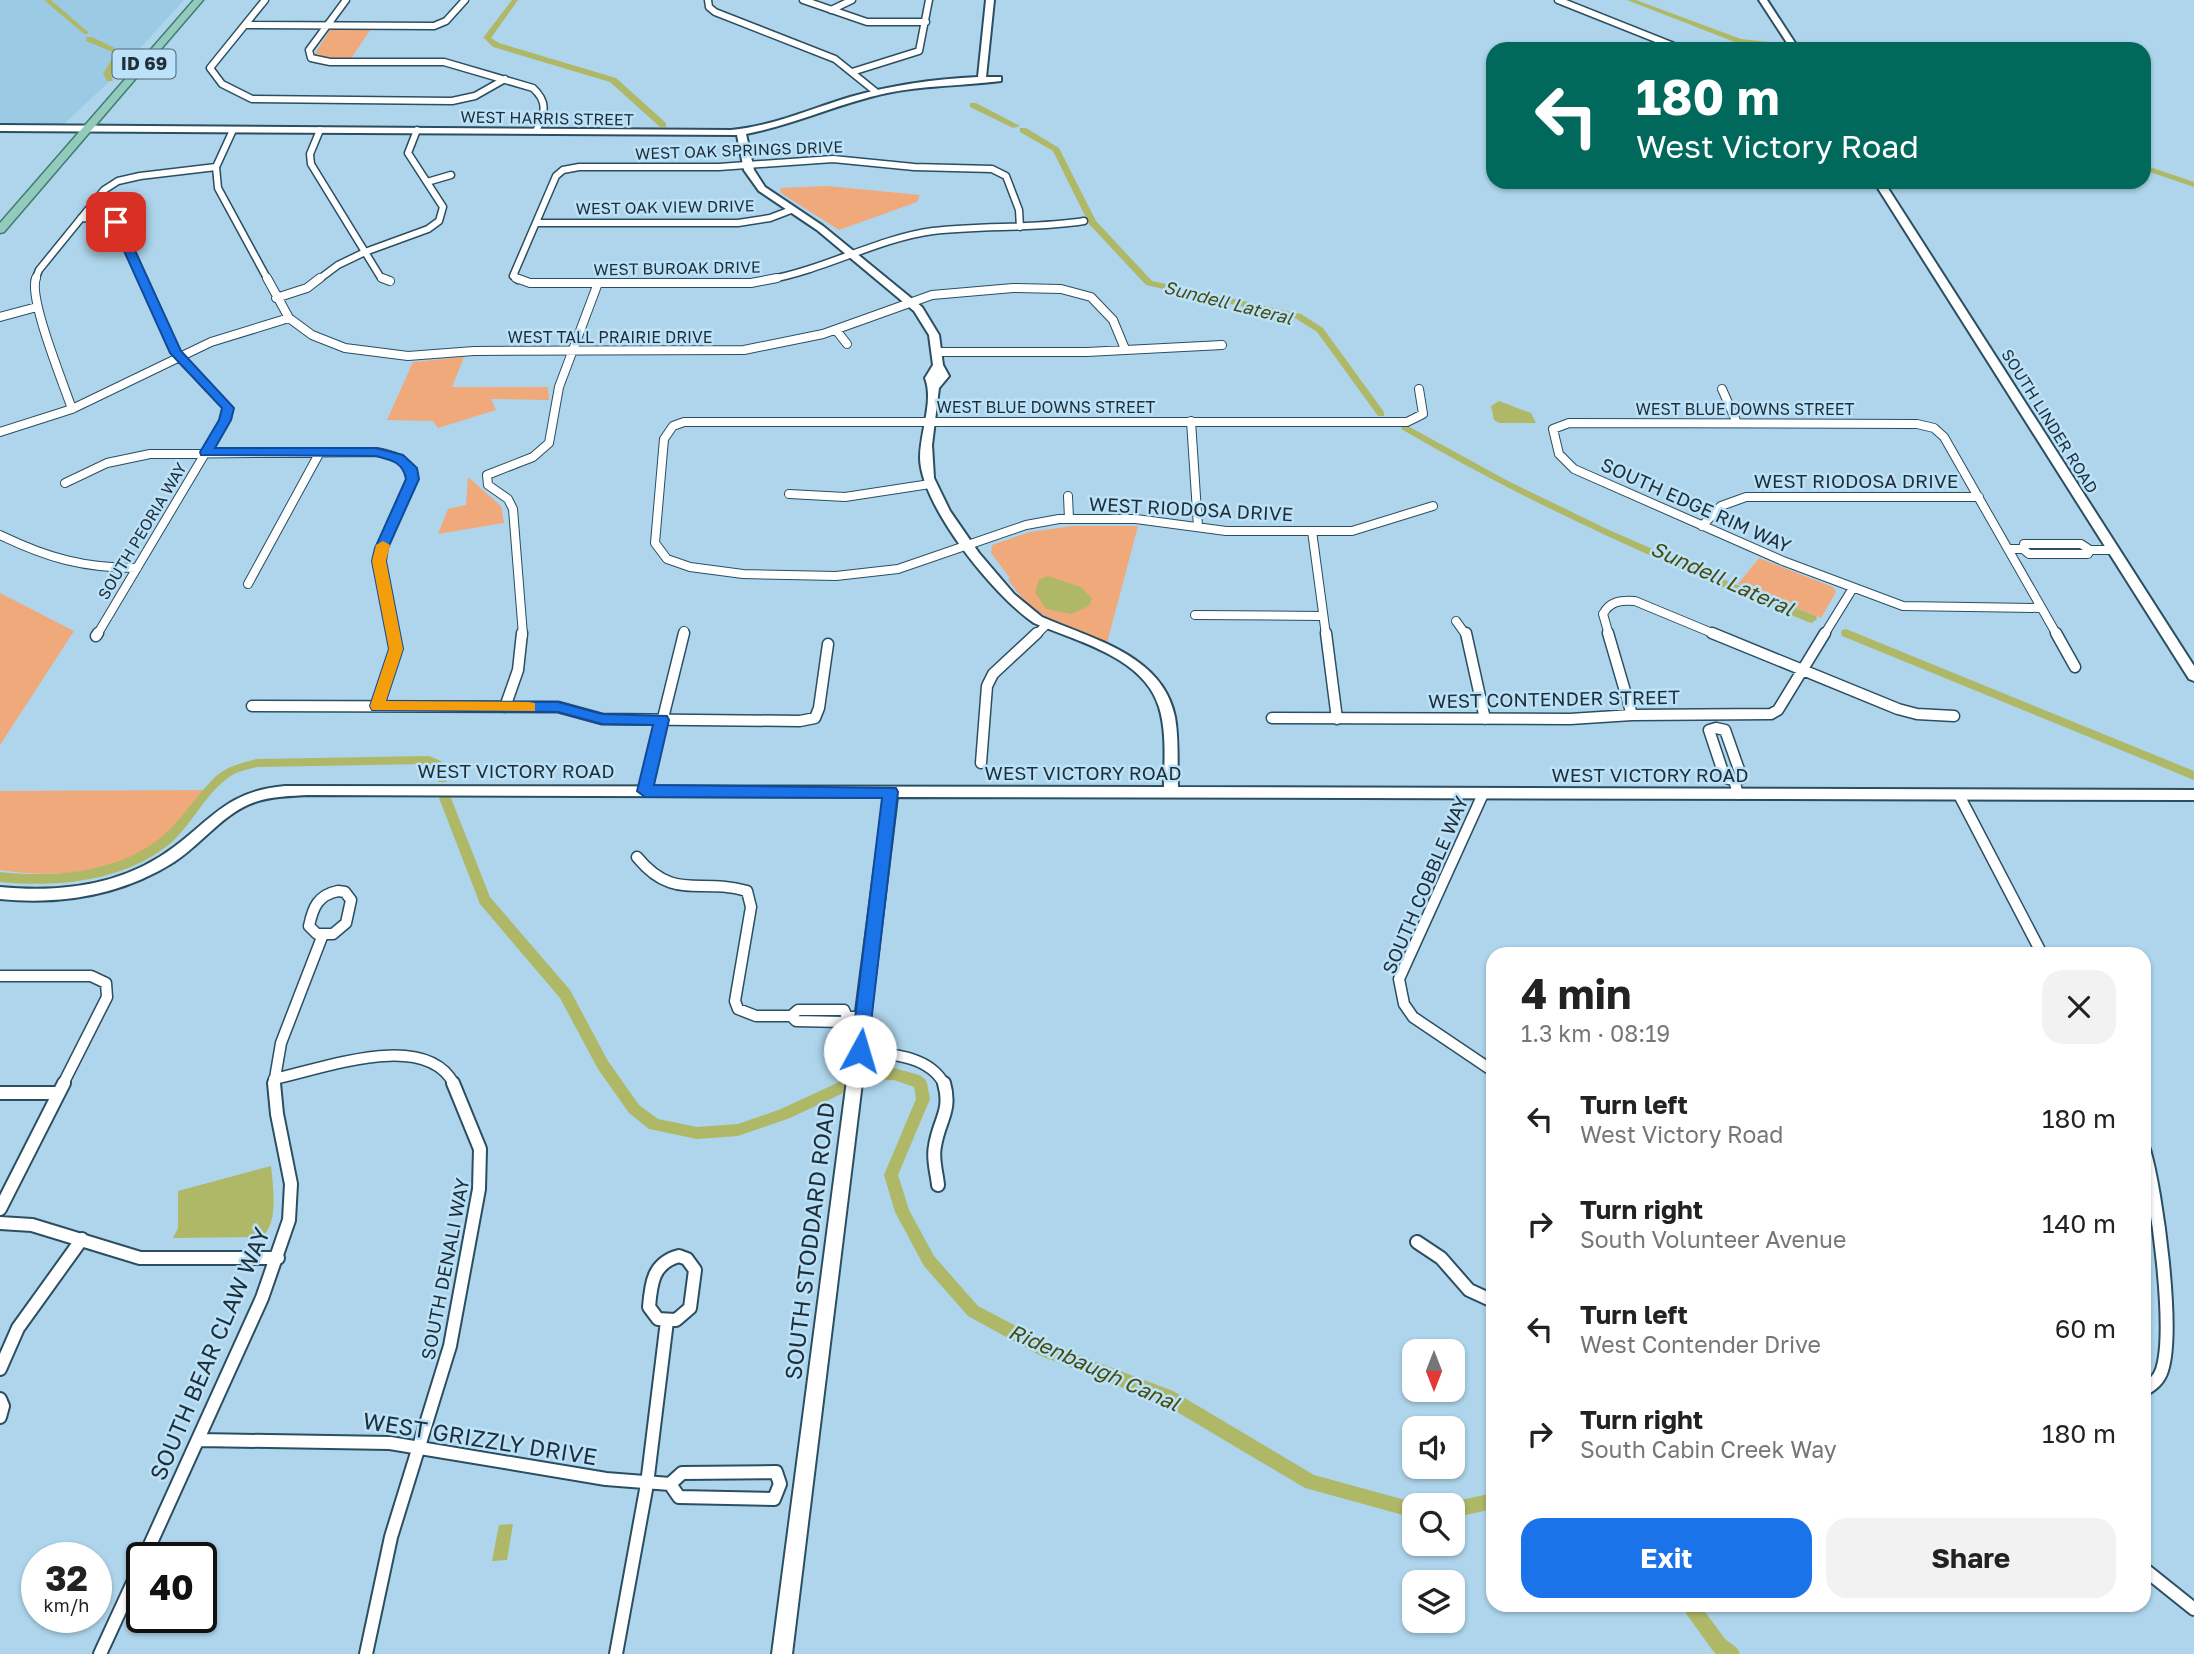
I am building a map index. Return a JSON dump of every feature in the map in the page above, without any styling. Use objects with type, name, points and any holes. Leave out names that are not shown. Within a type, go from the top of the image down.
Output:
[{"type":"main road","name":"ID 69","points":[[0,230],[199,0]]},
{"type":"street","points":[[265,0],[210,68],[212,74],[236,94],[251,99],[452,101],[475,96],[505,79]]},
{"type":"street","points":[[346,0],[309,50],[311,58],[330,62],[444,62],[505,79],[533,88],[544,97],[547,109],[537,130]]},
{"type":"street","points":[[245,25],[442,24],[465,0]]},
{"type":"street","points":[[708,0],[709,7],[715,12],[822,52],[876,92]]},
{"type":"street","points":[[803,0],[867,22],[926,22]]},
{"type":"street","points":[[831,10],[852,0]]},
{"type":"street","points":[[852,72],[919,51],[929,0]]},
{"type":"street","points":[[982,79],[990,0]]},
{"type":"street","points":[[1558,0],[1663,42]]},
{"type":"street","points":[[1763,0],[1790,42]]},
{"type":"street","name":"WEST HARRIS STREET","points":[[0,128],[537,130],[609,134],[741,132],[790,122],[876,92],[923,83],[998,79]]},
{"type":"street","points":[[0,432],[72,409],[211,342],[289,318],[218,188],[216,167],[233,130]]},
{"type":"street","points":[[320,130],[310,155],[311,164],[381,278],[390,281]]},
{"type":"street","points":[[276,298],[307,288],[338,265],[420,233],[439,220],[443,207],[408,153],[417,130]]},
{"type":"street","points":[[741,132],[747,166],[762,190],[791,209],[912,303],[934,335],[938,365],[944,376],[934,388],[926,463],[930,484],[938,503],[1014,603],[1047,624],[1124,658],[1146,675],[1158,689],[1167,713],[1171,793]]},
{"type":"street","name":"WEST OAK SPRINGS DRIVE","points":[[537,223],[556,176],[563,170],[579,167],[747,166],[833,159],[1000,171],[1006,176],[1018,206],[1020,227]]},
{"type":"street","points":[[72,409],[37,307],[33,285],[39,270],[104,190],[118,181],[216,167]]},
{"type":"street","points":[[427,182],[451,176]]},
{"type":"street","name":"SOUTH LINDER ROAD","points":[[1883,189],[2194,676]]},
{"type":"street","name":"WEST OAK VIEW DRIVE","points":[[537,223],[738,223],[770,218],[791,209]]},
{"type":"street","name":"SOUTH PEORIA WAY","points":[[81,218],[103,218],[120,226],[179,357],[228,408],[225,420],[96,635]]},
{"type":"street","name":"WEST BUROAK DRIVE","points":[[537,223],[514,272],[515,279],[530,283],[751,283],[803,274],[932,231],[1084,221]]},
{"type":"street","points":[[505,707],[518,670],[523,640],[513,509],[508,499],[488,485],[487,475],[533,457],[549,443],[559,387],[598,283]]},
{"type":"street","name":"WEST TALL PRAIRIE DRIVE","points":[[289,318],[327,342],[382,354],[425,356],[474,351],[731,351],[773,346],[836,330],[930,296],[972,289],[1062,289],[1084,293],[1099,303],[1115,322],[1125,349]]},
{"type":"street","points":[[0,317],[37,307]]},
{"type":"street","points":[[836,330],[847,344]]},
{"type":"street","points":[[937,352],[1222,345]]},
{"type":"street","name":"WEST BLUE DOWNS STREET","points":[[671,561],[655,543],[664,439],[673,426],[696,420],[1407,422],[1420,418],[1423,410],[1419,389]]},
{"type":"street","points":[[1722,389],[1737,424]]},
{"type":"street","points":[[1191,421],[1198,527]]},
{"type":"street","name":"WEST BLUE DOWNS STREET","points":[[1556,427],[1569,423],[1917,424],[1934,428],[1944,437],[1979,497]]},
{"type":"street","name":"SOUTH EDGE RIM WAY","points":[[1556,427],[1552,433],[1559,454],[1574,469],[1702,526],[1887,601],[1917,608],[2041,608]]},
{"type":"street","points":[[65,483],[85,470],[127,456],[159,452],[384,453],[404,461],[411,468],[412,479],[381,548],[379,561],[396,649],[377,706]]},
{"type":"street","points":[[248,584],[320,452]]},
{"type":"street","points":[[789,494],[845,497],[930,484]]},
{"type":"street","name":"WEST RIODOSA DRIVE","points":[[1068,496],[1069,519]]},
{"type":"street","name":"WEST RIODOSA DRIVE","points":[[1702,526],[1713,509],[1727,499],[1746,497],[1979,497]]},
{"type":"street","points":[[1979,497],[2075,667]]},
{"type":"street","name":"WEST RIODOSA DRIVE","points":[[671,561],[691,567],[769,575],[857,576],[899,569],[1026,525],[1069,519],[1151,520],[1226,531],[1360,530],[1433,506]]},
{"type":"street","points":[[1312,531],[1321,616],[1337,719]]},
{"type":"street","points":[[0,535],[51,559],[79,567],[137,568]]},
{"type":"street","points":[[2008,549],[2023,549],[2029,554],[2088,554],[2090,550],[2113,550]]},
{"type":"street","points":[[1802,670],[1853,587]]},
{"type":"street","points":[[1632,715],[1603,614],[1615,601],[1635,601],[1898,709],[1917,714],[1954,716]]},
{"type":"street","points":[[1195,615],[1321,616]]},
{"type":"street","points":[[1456,621],[1466,633],[1485,719]]},
{"type":"street","points":[[981,763],[987,686],[993,674],[1047,624]]},
{"type":"street","points":[[645,791],[684,631]]},
{"type":"street","points":[[252,706],[558,707],[602,719],[800,721],[815,718],[819,708],[828,644]]},
{"type":"street","name":"WEST CONTENDER STREET","points":[[1272,718],[1570,719],[1632,715],[1771,714],[1777,710],[1802,670]]},
{"type":"street","points":[[1711,715],[1716,728]]},
{"type":"street","points":[[1716,728],[1725,730],[1742,778],[1736,787],[1726,778],[1709,730],[1716,728]]},
{"type":"street","name":"WEST VICTORY ROAD","points":[[0,893],[49,896],[118,882],[170,857],[220,815],[247,799],[277,792],[1483,794],[1736,787],[1959,795],[2194,795]]},
{"type":"street","name":"SOUTH STODDARD ROAD","points":[[782,1654],[891,792]]},
{"type":"street","name":"SOUTH COBBLE WAY","points":[[1483,794],[1399,979],[1400,993],[1413,1017],[1486,1066]]},
{"type":"street","points":[[1959,795],[2038,947]]},
{"type":"street","points":[[637,858],[648,874],[667,884],[730,886],[747,891],[751,907],[735,1001],[738,1009],[746,1013],[791,1016],[798,1010],[844,1010],[847,1017],[864,1017]]},
{"type":"street","points":[[331,891],[345,892],[351,900],[347,921],[337,932],[322,937],[311,931],[309,926],[314,905],[331,891]]},
{"type":"street","name":"SOUTH BEAR CLAW WAY","points":[[151,1542],[278,1258],[290,1217],[293,1188],[275,1101],[274,1079],[281,1048],[312,975],[322,937]]},
{"type":"street","points":[[0,976],[91,976],[106,983],[107,997],[0,1209]]},
{"type":"street","name":"SOUTH DENALI WAY","points":[[274,1079],[383,1055],[419,1056],[446,1071],[477,1135],[481,1164],[479,1189],[450,1346],[391,1537],[366,1654]]},
{"type":"street","points":[[859,1060],[902,1056],[932,1066],[947,1086],[946,1114],[934,1149],[938,1185]]},
{"type":"street","points":[[0,1093],[58,1093]]},
{"type":"street","points":[[2151,1172],[2154,1181],[2165,1340],[2163,1369],[2151,1386]]},
{"type":"street","points":[[0,1223],[32,1224],[140,1258],[278,1258]]},
{"type":"street","points":[[0,1369],[18,1328],[82,1239]]},
{"type":"street","points":[[1417,1242],[1438,1256],[1462,1286],[1477,1298],[1486,1300]]},
{"type":"street","points":[[670,1258],[687,1258],[696,1270],[690,1308],[684,1315],[667,1321],[659,1319],[649,1307],[652,1276],[662,1262],[670,1258]]},
{"type":"street","points":[[616,1654],[647,1484],[667,1321]]},
{"type":"street","points":[[0,1399],[3,1406],[0,1417]]},
{"type":"street","name":"WEST GRIZZLY DRIVE","points":[[199,1440],[333,1439],[419,1447],[563,1475],[647,1484],[670,1484],[682,1473],[776,1472],[780,1484],[774,1499],[680,1497],[670,1484]]},
{"type":"street","name":"WEST GRIZZLY DRIVE","points":[[780,1484],[803,1486]]},
{"type":"street","points":[[2151,1575],[2194,1609]]},
{"type":"street","points":[[100,1654],[126,1598]]},
{"type":"shaded area","points":[[0,0],[184,0],[111,80],[63,125],[0,126]]},
{"type":"shaded area","points":[[371,29],[350,60],[331,60],[315,53],[330,30]]},
{"type":"shaded area","points":[[827,186],[920,195],[917,202],[839,230],[781,193],[780,188]]},
{"type":"shaded area","points":[[464,357],[452,387],[548,387],[549,400],[491,399],[496,410],[438,428],[433,421],[387,420],[413,362]]},
{"type":"shaded area","points":[[1499,401],[1531,413],[1536,423],[1499,423],[1494,420],[1491,406]]},
{"type":"shaded area","points":[[468,477],[501,506],[504,523],[438,534],[448,509],[466,505]]},
{"type":"shaded area","points":[[1073,526],[1138,526],[1107,643],[1052,620],[1028,603],[991,553],[992,545],[1030,532]]},
{"type":"shaded area","points":[[1759,558],[1833,587],[1836,592],[1821,618],[1738,584]]},
{"type":"shaded area","points":[[1048,576],[1081,587],[1092,598],[1089,606],[1071,614],[1046,609],[1035,592],[1039,580]]},
{"type":"shaded area","points":[[0,593],[74,631],[0,745]]},
{"type":"shaded area","points":[[203,790],[176,830],[137,855],[115,863],[69,873],[0,870],[0,791]]},
{"type":"shaded area","points":[[271,1166],[273,1214],[262,1237],[173,1238],[178,1228],[178,1191]]},
{"type":"shaded area","points":[[513,1524],[507,1560],[492,1561],[499,1525]]},
{"type":"waterway","points":[[47,0],[86,33]]},
{"type":"waterway","points":[[515,0],[487,38],[496,45],[613,80],[663,125]]},
{"type":"waterway","points":[[1630,0],[1740,41],[1749,42]]},
{"type":"waterway","points":[[89,39],[119,52],[107,74],[110,79]]},
{"type":"waterway","name":"Sundell Lateral","points":[[973,105],[1016,126]]},
{"type":"waterway","name":"Sundell Lateral","points":[[1023,130],[1056,150],[1092,222],[1149,283],[1298,316],[1320,330],[1381,414]]},
{"type":"waterway","points":[[2151,170],[2194,185]]},
{"type":"waterway","name":"Sundell Lateral","points":[[1406,428],[1504,483],[1605,532],[1812,619]]},
{"type":"waterway","name":"Sundell Lateral","points":[[1846,633],[2194,776]]},
{"type":"waterway","name":"Ridenbaugh Canal","points":[[0,877],[66,878],[112,868],[133,860],[153,850],[169,837],[219,780],[236,768],[257,763],[429,760],[437,764],[442,779]]},
{"type":"waterway","name":"Ridenbaugh Canal","points":[[445,798],[485,900],[565,994],[603,1065],[634,1109],[654,1125],[697,1133],[738,1130],[785,1114],[867,1075],[894,1074],[920,1083],[923,1099],[891,1175],[902,1212],[929,1261],[973,1311],[1047,1351],[1167,1397],[1311,1482],[1402,1507]]},
{"type":"waterway","name":"Ridenbaugh Canal","points":[[1465,1507],[1486,1503]]},
{"type":"waterway","name":"Ridenbaugh Canal","points":[[1694,1612],[1719,1645],[1731,1654]]},
{"type":"slow traffic","points":[[383,545],[379,561],[396,649],[393,665],[377,706],[529,707]]},
{"type":"route","points":[[116,222],[176,353],[191,372],[226,402],[228,414],[206,452],[376,452],[399,458],[411,468],[412,479],[381,548],[379,561],[396,649],[393,665],[377,706],[558,707],[602,719],[662,720],[645,791],[891,792],[860,1051]]}]
